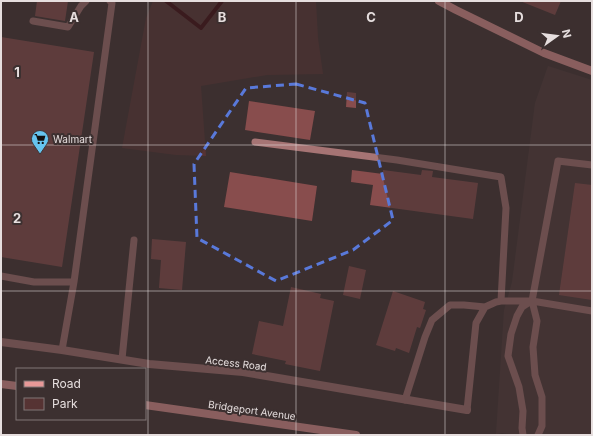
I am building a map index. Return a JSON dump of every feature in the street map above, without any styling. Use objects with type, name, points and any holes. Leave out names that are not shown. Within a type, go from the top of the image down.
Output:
[{"type":"main road","points":[[439,1],[544,53],[592,70]]},
{"type":"main road","points":[[1,384],[16,386]]},
{"type":"main road","name":"Bridgeport Avenue","points":[[146,405],[356,435]]},
{"type":"street","name":"Access Road","points":[[1,342],[149,364],[243,372],[467,410]]},
{"type":"lane","points":[[33,21],[68,27],[81,6],[86,1]]},
{"type":"lane","points":[[62,350],[74,282],[112,3],[110,1]]},
{"type":"lane","points":[[255,142],[397,160],[501,177],[506,208],[501,301]]},
{"type":"lane","points":[[538,435],[542,426],[542,397],[535,375],[533,346],[537,321],[532,301],[558,161],[592,165]]},
{"type":"lane","points":[[122,359],[134,240]]},
{"type":"lane","points":[[1,276],[34,282],[74,282]]},
{"type":"lane","points":[[405,400],[432,320],[450,305],[485,307],[501,301],[532,301],[592,311]]},
{"type":"lane","points":[[523,435],[523,411],[519,387],[508,356],[517,316],[522,307],[532,301]]},
{"type":"lane","points":[[467,410],[476,323],[485,307]]},
{"type":"highlighted area","points":[[296,84],[365,103],[393,220],[353,250],[276,281],[197,238],[194,164],[246,88]]},
{"type":"shaded area","points":[[548,66],[592,80],[592,435],[496,434],[504,310],[512,282],[535,103]]},
{"type":"green space","points":[[153,1],[316,1],[318,38],[323,74],[267,75],[201,86],[206,156],[176,155],[122,148],[146,18]]},
{"type":"building","points":[[37,1],[68,1],[65,21],[35,16]]},
{"type":"building","points":[[520,1],[561,1],[555,15]]},
{"type":"building","name":"Walmart","points":[[1,37],[94,52],[62,267],[1,257]]},
{"type":"building","points":[[347,92],[356,93],[356,108],[346,107]]},
{"type":"building","points":[[249,101],[315,111],[310,140],[245,130]]},
{"type":"building","points":[[352,170],[383,174],[383,170],[421,175],[422,170],[433,171],[432,177],[478,183],[473,219],[370,205],[373,185],[351,182]]},
{"type":"building","points":[[230,172],[317,186],[312,221],[224,207]]},
{"type":"building","points":[[575,183],[592,185],[592,300],[559,295]]},
{"type":"building","points":[[152,239],[186,242],[182,290],[159,288],[161,260],[151,259]]},
{"type":"building","points":[[349,266],[366,270],[360,299],[343,295]]},
{"type":"building","points":[[291,287],[321,294],[320,298],[334,301],[320,371],[285,364],[286,361],[252,354],[259,321],[283,326]]},
{"type":"building","points":[[393,291],[425,302],[423,309],[426,310],[420,328],[417,327],[409,353],[396,348],[395,351],[376,345]]},
{"type":"waterway","points":[[166,1],[201,28],[222,1]]},
{"type":"place","name":"Walmart","points":[[40,154]]}]
